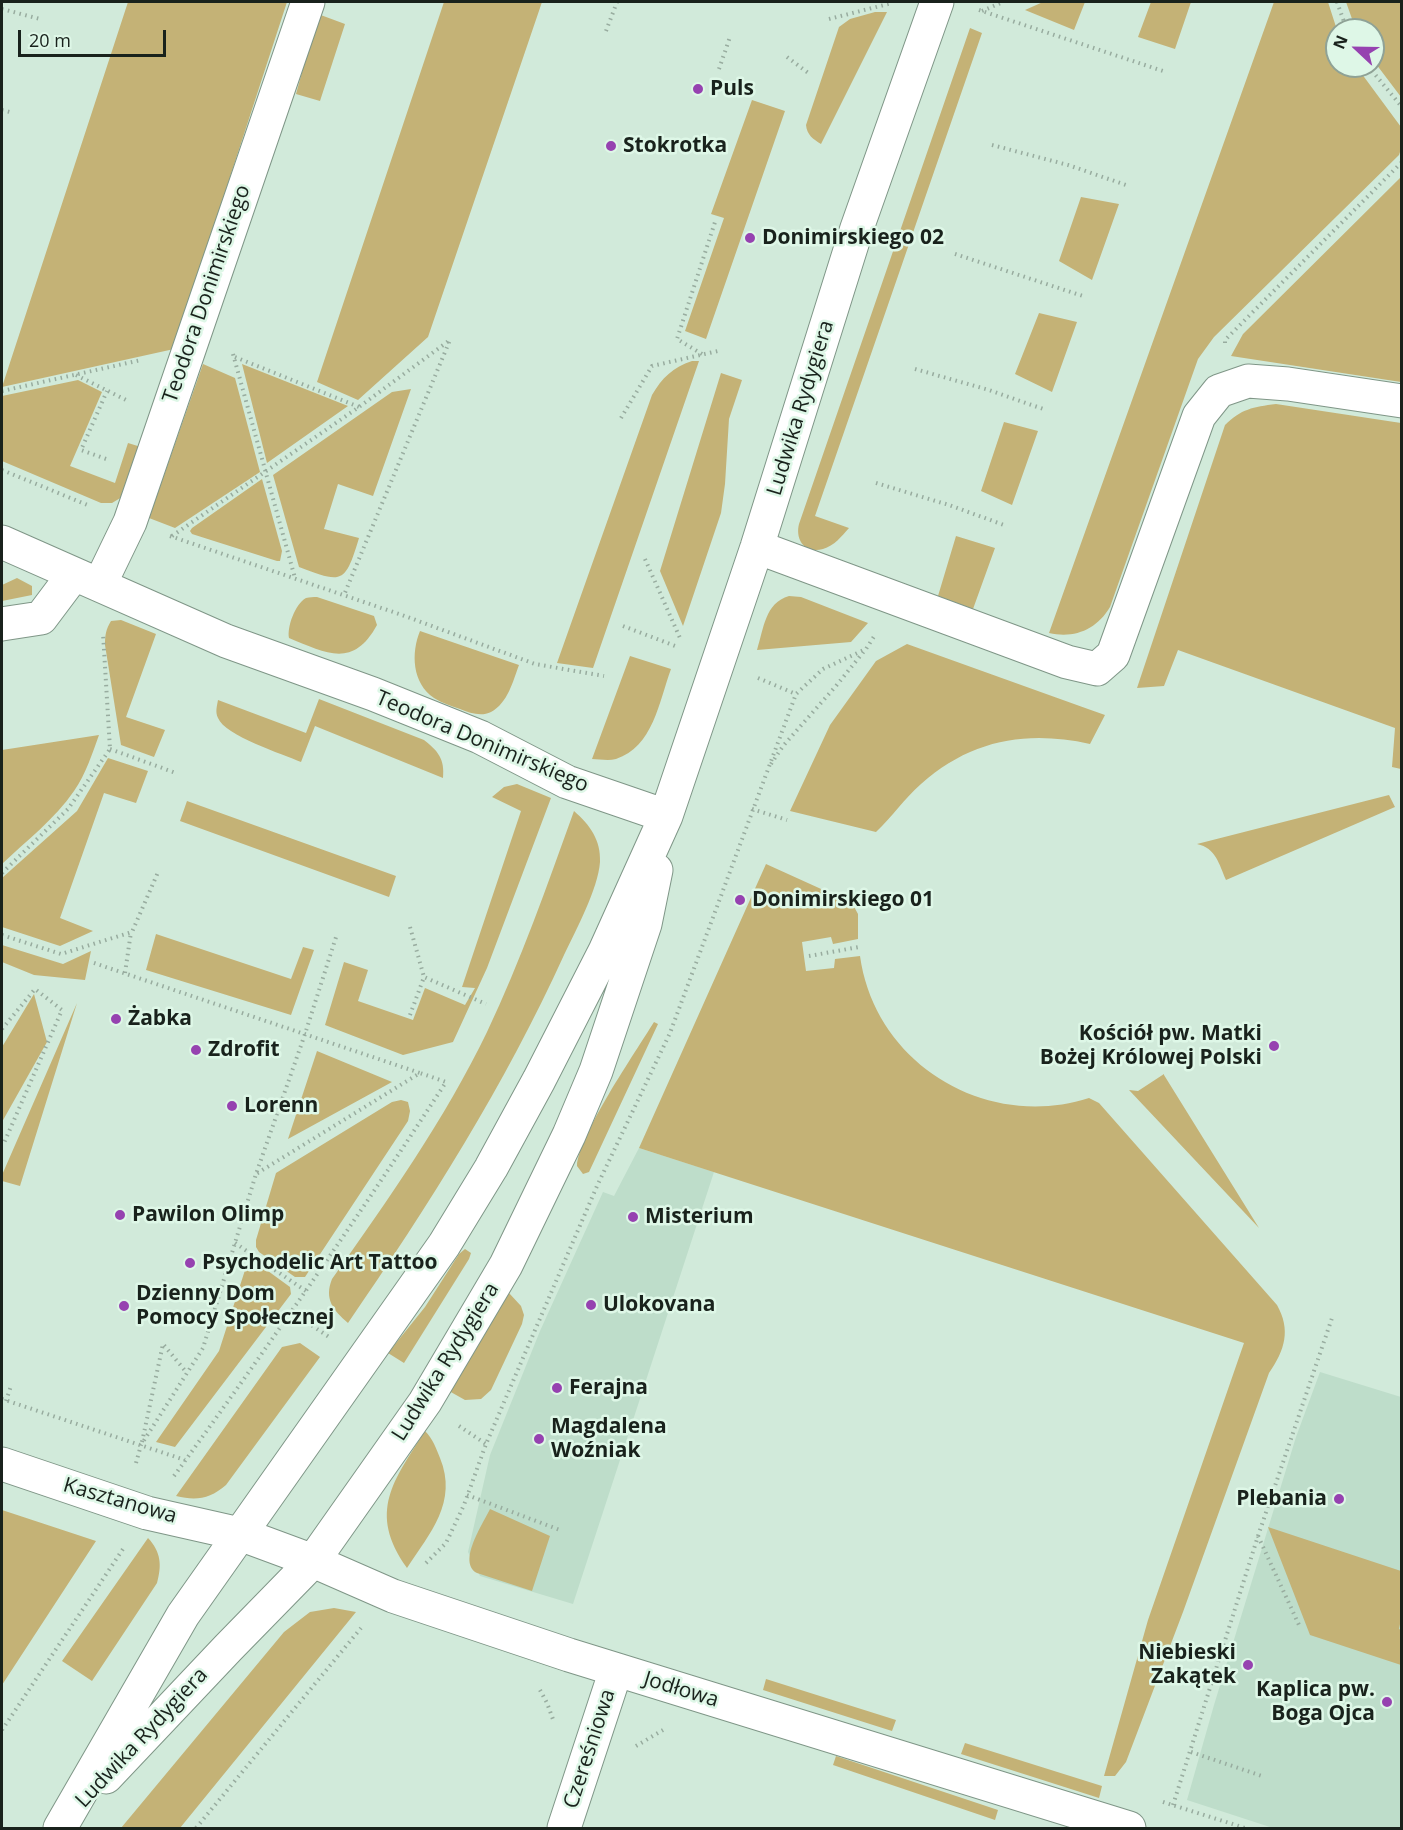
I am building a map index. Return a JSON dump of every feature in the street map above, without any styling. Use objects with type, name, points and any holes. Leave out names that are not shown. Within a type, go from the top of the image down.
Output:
[{"type":"street","name":"Teodora Donimirskiego","points":[[87,579],[130,522],[308,2]]},
{"type":"street","name":"Ludwika Rydygiera","points":[[65,1822],[183,1615],[444,1245],[491,1168],[540,1080],[605,951],[666,816],[757,547],[857,228],[937,2]]},
{"type":"street","points":[[757,547],[1067,662],[1097,669],[1113,655],[1199,416],[1219,391],[1248,381],[1288,384],[1401,401]]},
{"type":"street","name":"Teodora Donimirskiego","points":[[2,542],[226,641],[373,694],[480,737],[567,782],[666,816]]},
{"type":"street","points":[[2,624],[41,618],[87,579]]},
{"type":"street","name":"Ludwika Rydygiera","points":[[65,1822],[313,1561],[425,1402],[506,1265],[550,1177],[596,1071],[645,924],[666,816]]},
{"type":"street","name":"Kasztanowa","points":[[2,1464],[135,1509],[240,1534]]},
{"type":"street","name":"Jodłowa","points":[[240,1534],[313,1561],[393,1596],[616,1670],[1129,1828]]},
{"type":"street","name":"Czereśniowa","points":[[564,1828],[616,1670]]},
{"type":"path","points":[[606,31],[617,2]]},
{"type":"path","points":[[829,19],[896,2]]},
{"type":"path","points":[[981,11],[1003,2]]},
{"type":"path","points":[[1337,2],[1343,18]]},
{"type":"path","points":[[972,8],[1166,72]]},
{"type":"path","points":[[2,9],[40,19]]},
{"type":"path","points":[[719,69],[730,37]]},
{"type":"path","points":[[787,57],[811,75]]},
{"type":"path","points":[[1378,78],[1401,107]]},
{"type":"path","points":[[2,110],[10,112]]},
{"type":"path","points":[[992,145],[1068,165],[1126,185]]},
{"type":"path","points":[[1219,391],[1225,340],[1401,162]]},
{"type":"path","points":[[702,354],[677,339],[715,222]]},
{"type":"path","points":[[955,254],[1086,297]]},
{"type":"path","points":[[171,537],[359,407],[450,340],[344,595]]},
{"type":"path","points":[[231,346],[296,579]]},
{"type":"path","points":[[2,391],[188,350]]},
{"type":"path","points":[[621,418],[652,366],[718,351]]},
{"type":"path","points":[[234,357],[359,407]]},
{"type":"path","points":[[915,369],[989,390],[1046,410]]},
{"type":"path","points":[[75,375],[165,419]]},
{"type":"path","points":[[107,391],[81,450],[116,462]]},
{"type":"path","points":[[2,470],[171,537],[344,595],[536,664],[604,676]]},
{"type":"path","points":[[876,483],[1005,525]]},
{"type":"path","points":[[623,626],[684,649],[645,559]]},
{"type":"path","points":[[2,873],[68,809],[110,749],[87,579]]},
{"type":"path","points":[[766,771],[783,746],[866,649]]},
{"type":"path","points":[[757,678],[796,694]]},
{"type":"path","points":[[110,749],[176,773]]},
{"type":"path","points":[[752,809],[787,820]]},
{"type":"path","points":[[125,973],[132,932],[159,870]]},
{"type":"path","points":[[410,927],[424,977],[410,1015]]},
{"type":"path","points":[[2,934],[61,954],[132,932]]},
{"type":"path","points":[[141,1445],[203,1348],[256,1174],[337,934]]},
{"type":"path","points":[[809,956],[859,947]]},
{"type":"path","points":[[2,1730],[135,1509],[185,1460],[306,1291],[446,1082],[94,963]]},
{"type":"path","points":[[424,977],[486,1004]]},
{"type":"path","points":[[2,1029],[35,989],[63,1010],[4,1143]]},
{"type":"path","points":[[256,1174],[420,1073]]},
{"type":"path","points":[[235,1243],[306,1291]]},
{"type":"path","points":[[1173,1805],[1258,1536],[1332,1318]]},
{"type":"path","points":[[135,1509],[141,1445],[163,1344],[187,1373]]},
{"type":"path","points":[[11,1386],[4,1400],[185,1460]]},
{"type":"path","points":[[467,1495],[561,1530]]},
{"type":"path","points":[[1258,1536],[1299,1625]]},
{"type":"path","points":[[536,1684],[547,1703],[559,1737],[624,1760],[634,1748],[661,1730],[671,1729]]},
{"type":"path","points":[[1191,1752],[1262,1776]]},
{"type":"shaded area","points":[[128,2],[287,2],[174,349],[2,387]]},
{"type":"shaded area","points":[[444,2],[542,2],[428,337],[358,400],[317,382]]},
{"type":"shaded area","points":[[1043,2],[1085,2],[1074,30],[1025,10]]},
{"type":"shaded area","points":[[1151,2],[1191,2],[1175,49],[1138,37]]},
{"type":"shaded area","points":[[1274,2],[1328,2],[1333,18],[1325,18],[1325,78],[1365,78],[1401,127],[1399,155],[1214,337],[1198,359],[1110,607],[1099,621],[1084,630],[1068,635],[1049,633]]},
{"type":"shaded area","points":[[1346,2],[1401,2],[1401,97],[1385,76],[1385,18],[1352,18]]},
{"type":"shaded area","points":[[875,12],[887,12],[821,144],[811,136],[806,125],[839,27],[850,19]]},
{"type":"shaded area","points":[[318,14],[345,24],[320,101],[296,94]]},
{"type":"shaded area","points":[[970,28],[982,33],[815,516],[849,528],[831,546],[817,550],[806,548],[800,540],[799,524]]},
{"type":"shaded area","points":[[752,100],[785,111],[706,339],[685,331],[724,218],[711,214]]},
{"type":"shaded area","points":[[1401,177],[1401,382],[1231,356],[1243,334]]},
{"type":"shaded area","points":[[1081,197],[1119,204],[1092,280],[1059,261]]},
{"type":"shaded area","points":[[1039,313],[1077,322],[1052,392],[1015,374]]},
{"type":"shaded area","points":[[699,361],[593,668],[557,663],[652,395],[669,374],[679,366]]},
{"type":"shaded area","points":[[203,364],[235,378],[260,472],[175,528],[149,518]]},
{"type":"shaded area","points":[[242,364],[348,406],[267,463]]},
{"type":"shaded area","points":[[721,373],[742,380],[729,419],[721,513],[683,626],[660,571]]},
{"type":"shaded area","points":[[78,380],[102,392],[70,466],[115,483],[128,443],[141,447],[122,497],[112,503],[101,503],[2,461],[2,396]]},
{"type":"shaded area","points":[[411,389],[373,496],[338,484],[324,529],[359,538],[350,565],[340,576],[333,577],[299,567],[273,475],[392,392]]},
{"type":"shaded area","points":[[1276,404],[1401,423],[1401,769],[1392,767],[1395,728],[1178,650],[1164,686],[1137,688],[1225,425],[1236,415],[1248,410]]},
{"type":"shaded area","points":[[1004,422],[1038,431],[1012,505],[981,491]]},
{"type":"shaded area","points":[[262,479],[282,551],[280,561],[192,534],[190,531],[192,528]]},
{"type":"shaded area","points":[[956,536],[995,548],[973,609],[938,596]]},
{"type":"shaded area","points":[[17,578],[32,586],[32,595],[2,601],[2,585]]},
{"type":"shaded area","points":[[789,596],[801,597],[868,623],[851,642],[757,650],[770,610],[781,599]]},
{"type":"shaded area","points":[[317,597],[374,616],[377,625],[368,639],[358,648],[338,654],[289,638],[291,622],[298,605],[306,598]]},
{"type":"shaded area","points":[[121,620],[156,634],[126,717],[165,730],[154,757],[121,745],[105,645],[106,632],[111,621]]},
{"type":"shaded area","points":[[420,631],[519,665],[502,703],[491,712],[475,714],[443,703],[427,692],[421,684],[415,667],[415,649]]},
{"type":"shaded area","points":[[907,644],[1105,715],[1090,744],[1044,738],[1022,739],[1000,742],[960,757],[921,784],[876,832],[790,811],[830,725],[876,661]]},
{"type":"shaded area","points":[[630,656],[671,669],[658,709],[639,745],[613,760],[592,759]]},
{"type":"shaded area","points":[[319,699],[424,740],[440,756],[443,778],[315,726],[301,762],[255,744],[231,731],[218,718],[216,709],[218,700],[306,733]]},
{"type":"shaded area","points":[[99,735],[82,778],[74,791],[49,820],[2,864],[2,750]]},
{"type":"shaded area","points":[[108,758],[148,771],[136,803],[104,793],[60,918],[93,931],[60,946],[2,927],[2,878],[77,811]]},
{"type":"shaded area","points":[[517,784],[551,798],[487,968],[453,1042],[403,1055],[325,1025],[344,962],[368,970],[358,1001],[413,1020],[425,988],[465,1005],[475,988],[462,987],[521,811],[492,797],[504,787]]},
{"type":"shaded area","points":[[1389,795],[1395,807],[1226,880],[1213,853],[1197,844]]},
{"type":"shaded area","points":[[187,801],[396,876],[389,897],[180,821]]},
{"type":"shaded area","points":[[574,811],[593,834],[600,854],[598,873],[586,909],[517,1051],[464,1144],[408,1234],[348,1323],[331,1304],[329,1292],[332,1279],[415,1158],[471,1064],[522,950]]},
{"type":"shaded area","points":[[766,864],[852,903],[858,914],[858,939],[833,944],[831,937],[802,942],[806,971],[834,968],[835,959],[860,956],[870,994],[888,1028],[912,1057],[942,1080],[975,1096],[1012,1105],[1050,1106],[1089,1098],[1099,1103],[1277,1305],[1281,1314],[1285,1331],[1282,1348],[1269,1373],[1126,1762],[1115,1776],[1104,1776],[1148,1620],[1244,1343],[639,1148]]},
{"type":"shaded area","points":[[156,934],[291,979],[303,947],[314,950],[291,1015],[146,970]]},
{"type":"shaded area","points":[[2,945],[63,964],[91,951],[85,980],[34,975],[2,962]]},
{"type":"shaded area","points":[[34,994],[47,1042],[2,1122],[2,1047]]},
{"type":"shaded area","points":[[77,1003],[20,1186],[2,1181],[2,1175]]},
{"type":"shaded area","points":[[654,1022],[658,1024],[589,1172],[583,1174],[577,1166],[587,1134]]},
{"type":"shaded area","points":[[317,1051],[392,1082],[288,1139]]},
{"type":"shaded area","points":[[1164,1074],[1259,1228],[1129,1090],[1138,1091]]},
{"type":"shaded area","points":[[401,1100],[408,1102],[410,1111],[408,1121],[305,1277],[295,1277],[259,1252],[256,1240],[276,1173],[392,1102]]},
{"type":"shaded area","points":[[639,1148],[714,1172],[573,1604],[480,1576],[468,1552],[490,1455],[540,1331],[603,1192],[614,1196]]},
{"type":"shaded area","points":[[465,1249],[471,1253],[469,1259],[404,1363],[388,1353],[425,1307],[459,1254]]},
{"type":"shaded area","points":[[251,1263],[257,1263],[290,1287],[291,1294],[175,1447],[156,1442],[219,1351],[246,1267]]},
{"type":"shaded area","points":[[509,1293],[521,1306],[524,1315],[522,1324],[491,1390],[481,1399],[465,1400],[449,1391]]},
{"type":"shaded area","points":[[300,1343],[320,1357],[226,1485],[202,1498],[176,1496],[282,1347]]},
{"type":"shaded area","points":[[1320,1372],[1401,1397],[1401,1828],[1273,1828],[1187,1800],[1296,1437]]},
{"type":"shaded area","points":[[425,1431],[440,1458],[445,1474],[446,1489],[439,1516],[407,1568],[395,1548],[389,1530],[387,1513],[389,1497],[403,1465]]},
{"type":"shaded area","points":[[490,1509],[550,1536],[532,1591],[477,1573],[472,1568],[470,1552]]},
{"type":"shaded area","points":[[2,1510],[96,1541],[2,1685]]},
{"type":"shaded area","points":[[1268,1527],[1401,1571],[1399,1629],[1401,1630],[1401,1665],[1310,1635]]},
{"type":"shaded area","points":[[148,1538],[156,1548],[159,1559],[160,1570],[157,1583],[92,1681],[62,1661]]},
{"type":"shaded area","points":[[334,1608],[356,1612],[180,1828],[121,1828],[284,1632],[310,1612]]},
{"type":"shaded area","points":[[766,1679],[896,1720],[892,1731],[763,1690]]},
{"type":"shaded area","points":[[965,1743],[1102,1786],[1099,1798],[961,1754]]},
{"type":"shaded area","points":[[836,1756],[998,1810],[995,1820],[833,1765]]},
{"type":"place","name":"Puls","points":[[698,89]]},
{"type":"place","name":"Stokrotka","points":[[611,146]]},
{"type":"place","name":"Donimirskiego 02","points":[[750,238]]},
{"type":"place","name":"Donimirskiego 01","points":[[740,900]]},
{"type":"place","name":"Żabka","points":[[116,1019]]},
{"type":"place","name":"Kościół pw. Matki Bożej Królowej Polski","points":[[1274,1046]]},
{"type":"place","name":"Zdrofit","points":[[196,1050]]},
{"type":"place","name":"Lorenn","points":[[232,1106]]},
{"type":"place","name":"Pawilon Olimp","points":[[120,1215]]},
{"type":"place","name":"Misterium","points":[[633,1217]]},
{"type":"place","name":"Psychodelic Art Tattoo","points":[[190,1263]]},
{"type":"place","name":"Ulokovana","points":[[591,1305]]},
{"type":"place","name":"Dzienny Dom Pomocy Społecznej","points":[[124,1306]]},
{"type":"place","name":"Ferajna","points":[[557,1388]]},
{"type":"place","name":"Magdalena Woźniak","points":[[539,1439]]},
{"type":"place","name":"Plebania","points":[[1339,1499]]},
{"type":"place","name":"Niebieski Zakątek","points":[[1248,1665]]},
{"type":"place","name":"Kaplica pw. Boga Ojca","points":[[1387,1702]]}]
